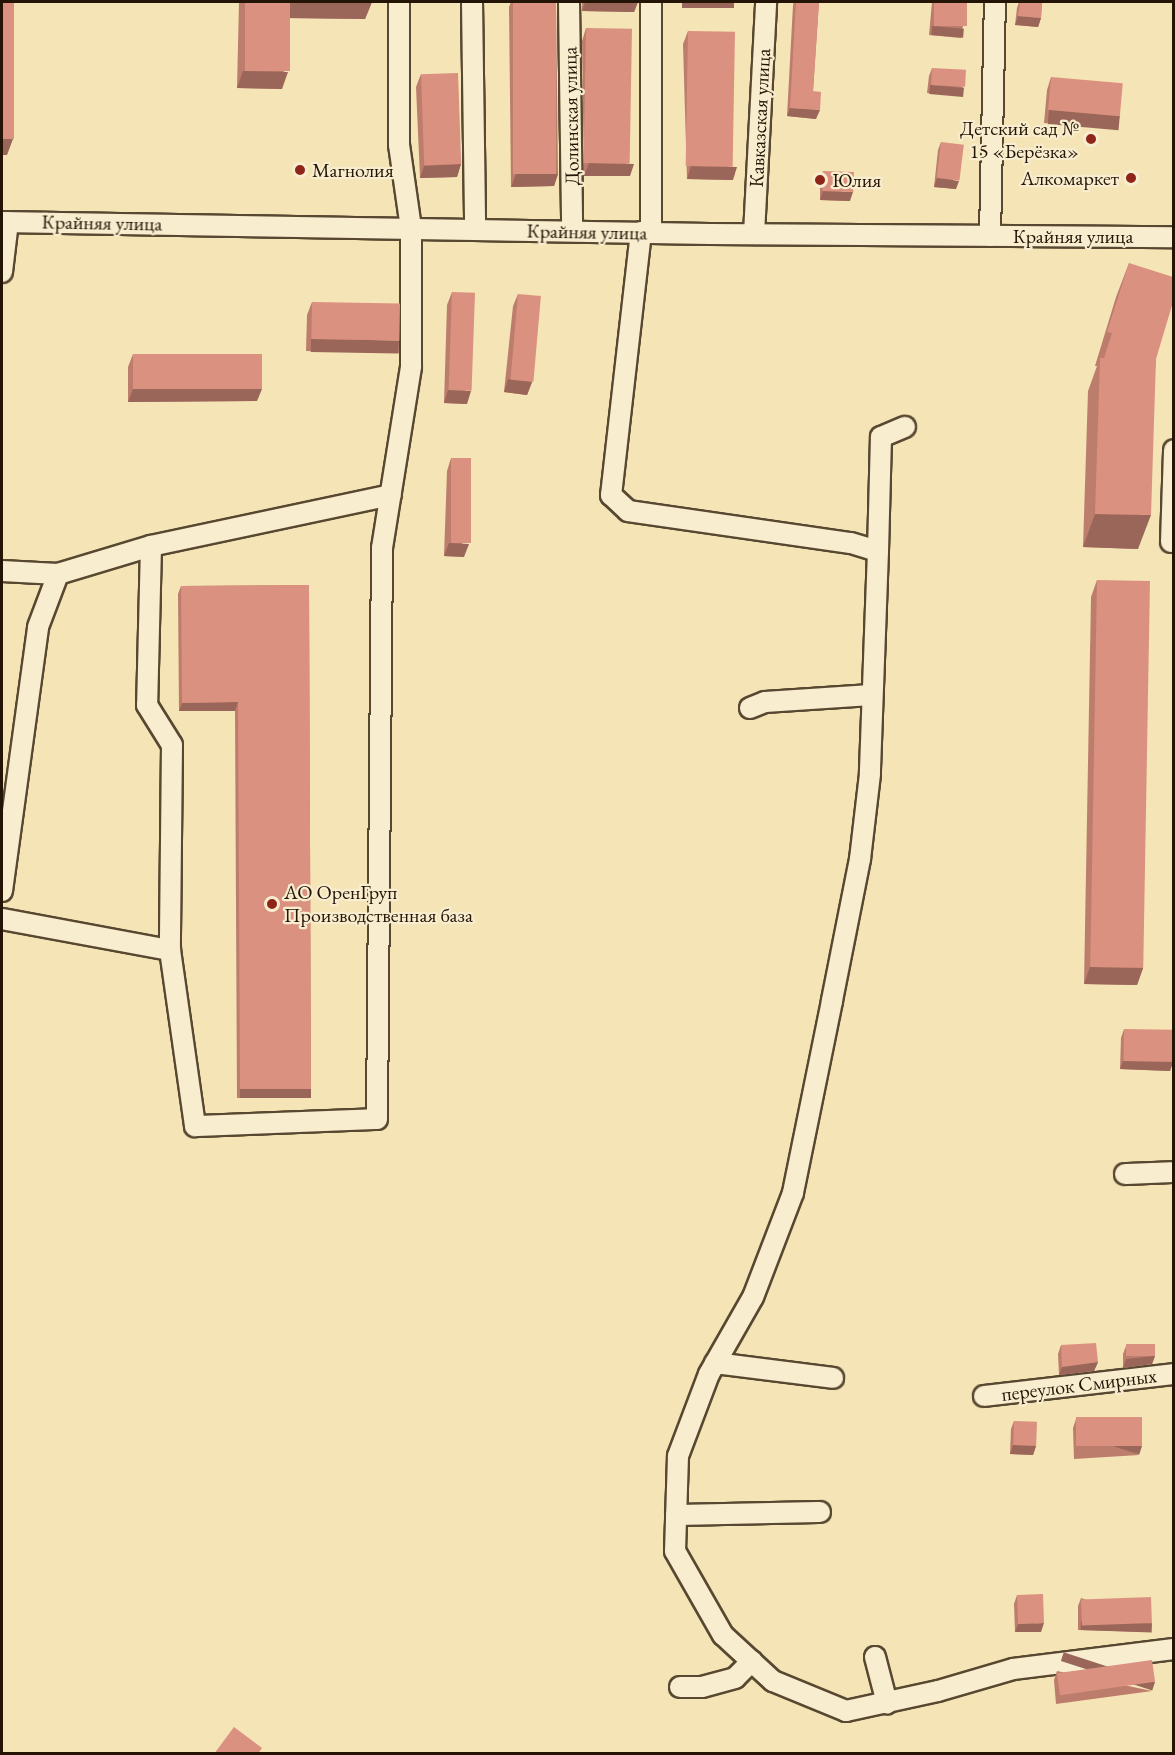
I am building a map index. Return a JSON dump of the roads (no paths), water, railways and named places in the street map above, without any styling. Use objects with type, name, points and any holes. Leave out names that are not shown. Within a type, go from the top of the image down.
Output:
[{"type":"street","points":[[151,546],[147,705],[172,746],[170,950],[195,1126],[377,1119],[382,548],[411,366],[411,228],[399,146],[399,2]]},
{"type":"street","points":[[472,2],[475,230]]},
{"type":"street","name":"Долинская улица","points":[[569,2],[572,231]]},
{"type":"street","points":[[651,2],[646,233],[611,495],[628,511],[851,543],[878,551]]},
{"type":"street","name":"Кавказская улица","points":[[754,234],[766,2]]},
{"type":"street","points":[[990,236],[995,2]]},
{"type":"street","points":[[2,272],[4,222]]},
{"type":"street","name":"Крайняя улица","points":[[4,222],[646,233],[1173,237]]},
{"type":"street","points":[[905,427],[882,437],[870,774],[860,859],[793,1193],[753,1297],[715,1363],[678,1456],[675,1551],[723,1635],[773,1681],[846,1711],[887,1703],[996,1673],[1173,1649]]},
{"type":"street","points":[[1171,542],[1173,450]]},
{"type":"street","points":[[2,571],[58,574],[151,546],[391,495]]},
{"type":"street","points":[[2,891],[38,627],[58,574]]},
{"type":"street","points":[[750,708],[765,702],[871,696]]},
{"type":"street","points":[[2,919],[170,950]]},
{"type":"street","points":[[1125,1174],[1173,1172]]},
{"type":"street","points":[[715,1363],[833,1378]]},
{"type":"street","name":"переулок Смирных","points":[[984,1396],[1173,1374]]},
{"type":"street","points":[[676,1515],[820,1512]]},
{"type":"street","points":[[875,1657],[887,1703]]},
{"type":"street","points":[[680,1687],[702,1687],[735,1678],[752,1661]]},
{"type":"place","name":"Детский сад № 15 «Берёзка»","points":[[1091,139]]},
{"type":"place","name":"Магнолия","points":[[300,170]]},
{"type":"place","name":"Алкомаркет","points":[[1131,178]]},
{"type":"place","name":"Юлия","points":[[820,180]]},
{"type":"place","name":"АО ОренГруп Производственная база","points":[[272,904]]}]
